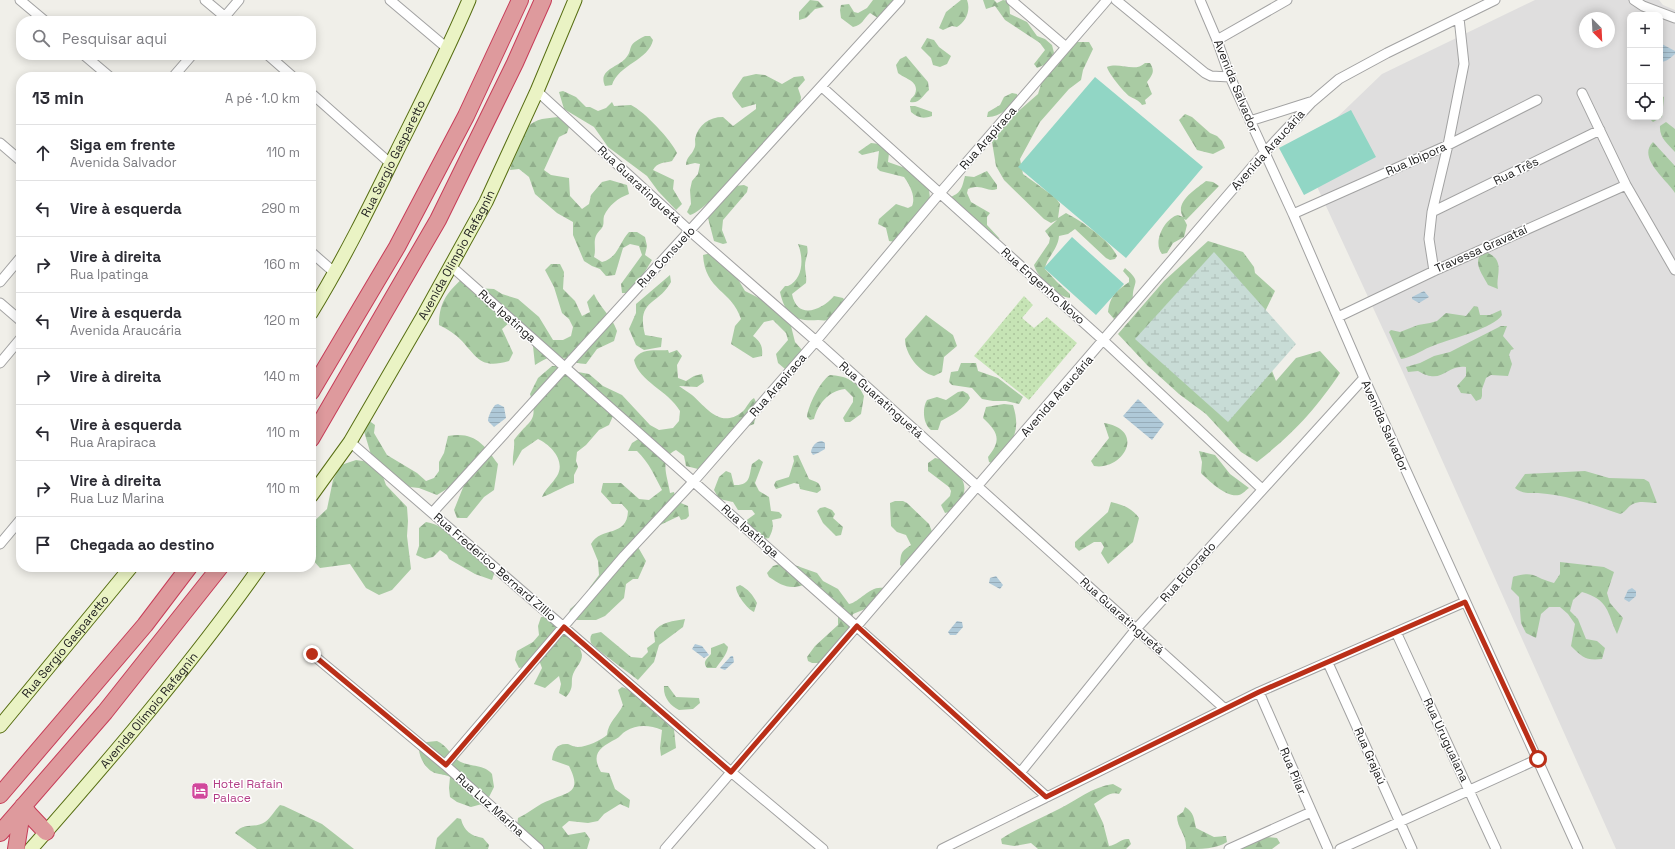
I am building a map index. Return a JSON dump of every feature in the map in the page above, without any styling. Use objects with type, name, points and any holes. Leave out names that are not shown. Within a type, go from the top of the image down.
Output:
[{"type":"highway","points":[[316,380],[397,247],[466,116],[520,0]]},
{"type":"highway","points":[[316,430],[438,220],[515,63],[542,0]]},
{"type":"highway","points":[[0,795],[145,625],[185,572]]},
{"type":"highway","points":[[0,833],[105,712],[216,572]]},
{"type":"highway","points":[[23,806],[46,832]]},
{"type":"highway","points":[[16,849],[23,806]]},
{"type":"street","points":[[20,0],[39,16]]},
{"type":"street","points":[[205,0],[221,16]]},
{"type":"street","points":[[228,16],[239,0]]},
{"type":"street","points":[[390,0],[448,49]]},
{"type":"street","name":"Rua Sergio Gasparetto","points":[[316,305],[335,273],[391,164],[448,49],[468,0]]},
{"type":"street","name":"Avenida Olímpio Rafagnin","points":[[316,489],[350,442],[486,202],[537,91],[575,0]]},
{"type":"street","name":"Rua Consuelo","points":[[432,513],[563,367],[690,231],[900,0]]},
{"type":"street","points":[[1011,0],[1066,47]]},
{"type":"street","name":"Rua Arapiraca","points":[[446,765],[624,556],[694,481],[816,342],[940,193],[1106,0]]},
{"type":"street","points":[[1116,0],[1205,73],[1211,76],[1230,77]]},
{"type":"street","name":"Avenida Salvador","points":[[1200,0],[1217,40],[1230,77],[1293,214],[1364,378],[1578,849]]},
{"type":"street","points":[[1217,40],[1286,0]]},
{"type":"street","points":[[1474,0],[1481,7]]},
{"type":"street","name":"Avenida Araucária","points":[[665,849],[978,488],[1264,153],[1312,102],[1339,79],[1387,53],[1495,0]]},
{"type":"street","points":[[1634,0],[1643,6],[1675,18]]},
{"type":"street","points":[[1434,271],[1429,239],[1432,212],[1448,145],[1464,64],[1459,18]]},
{"type":"street","points":[[90,60],[104,72]]},
{"type":"street","points":[[177,72],[188,60]]},
{"type":"street","points":[[274,60],[287,72]]},
{"type":"street","name":"Rua Engenho Novo","points":[[822,87],[1104,341],[1262,489]]},
{"type":"street","name":"Rua Guaratinguetá","points":[[537,91],[690,231],[1225,709]]},
{"type":"street","points":[[1582,93],[1626,185],[1675,270]]},
{"type":"street","points":[[316,97],[391,164]]},
{"type":"street","name":"Rua Ibipora","points":[[1293,214],[1448,145],[1537,100]]},
{"type":"street","points":[[1250,121],[1312,102]]},
{"type":"street","name":"Rua Três","points":[[1432,212],[1600,130]]},
{"type":"street","points":[[0,143],[16,157]]},
{"type":"street","name":"Travessa Gravataí","points":[[1338,317],[1434,271],[1626,185]]},
{"type":"street","points":[[316,256],[335,273]]},
{"type":"street","points":[[0,282],[16,263]]},
{"type":"street","name":"Rua Ipatinga","points":[[451,266],[563,367],[857,626],[1046,797]]},
{"type":"street","points":[[0,303],[16,317]]},
{"type":"street","points":[[0,363],[16,344]]},
{"type":"street","name":"Rua Eldorado","points":[[1020,773],[1136,629],[1364,378]]},
{"type":"street","name":"Rua Frederico Bernard Zillio","points":[[350,442],[731,772],[823,849]]},
{"type":"street","points":[[0,544],[16,526]]},
{"type":"street","name":"Rua Sergio Gasparetto","points":[[0,726],[127,572]]},
{"type":"street","name":"Avenida Olímpio Rafagnin","points":[[31,849],[156,703],[223,620],[257,572]]},
{"type":"street","points":[[942,849],[1259,692],[1465,602]]},
{"type":"street","name":"Rua Uruguaiana","points":[[1396,632],[1496,849]]},
{"type":"street","name":"Rua Luz Marina","points":[[312,654],[446,765],[539,849]]},
{"type":"street","name":"Rua Grajaú","points":[[1328,663],[1412,849]]},
{"type":"street","name":"Rua Pilar","points":[[1259,692],[1328,849]]},
{"type":"street","points":[[1340,849],[1469,789],[1538,759]]},
{"type":"street","points":[[1229,849],[1311,812]]},
{"type":"shaded area","points":[[1535,0],[1659,0],[1663,5],[1675,10],[1675,849],[1616,849],[1400,366],[1301,152],[1382,74]]},
{"type":"green space","points":[[810,0],[818,1],[824,7],[815,9],[806,18],[799,20],[799,12]]},
{"type":"green space","points":[[873,0],[898,0],[878,18],[870,13],[861,23],[853,27],[841,18],[841,5],[849,4],[854,12],[858,13],[867,8]]},
{"type":"green space","points":[[961,0],[967,0],[968,4],[968,12],[963,22],[957,27],[952,26],[943,30],[939,28],[946,12]]},
{"type":"green space","points":[[983,0],[994,0],[997,3],[1003,0],[1009,1],[1010,14],[1027,22],[1037,36],[1045,39],[1052,45],[1054,53],[1046,64],[1037,68],[1034,64],[1045,50],[1040,43],[1005,20],[995,6],[986,9]]},
{"type":"green space","points":[[645,36],[650,36],[653,40],[646,53],[620,72],[612,85],[605,86],[603,81],[606,73],[625,59],[634,42]]},
{"type":"green space","points":[[927,38],[934,40],[939,47],[951,56],[947,64],[940,67],[933,65],[931,58],[921,48]]},
{"type":"green space","points":[[1074,42],[1089,42],[1093,49],[1083,70],[1081,80],[1069,89],[1040,122],[1020,159],[1023,174],[1056,198],[1060,204],[1058,218],[1066,213],[1079,221],[1102,237],[1117,256],[1115,259],[1110,260],[1106,258],[1075,229],[1068,234],[1059,236],[1057,246],[1047,261],[1045,269],[1070,294],[1070,298],[1059,294],[1048,286],[1039,275],[1034,265],[1049,243],[1050,238],[1045,231],[1057,220],[1051,223],[1044,219],[1004,180],[996,166],[992,142],[1006,122],[1038,94],[1042,81]]},
{"type":"green space","points":[[906,56],[928,82],[929,90],[916,102],[910,102],[916,90],[914,83],[898,73],[896,65],[900,59]]},
{"type":"green space","points":[[1145,63],[1150,63],[1153,70],[1152,75],[1147,82],[1152,94],[1145,100],[1146,104],[1142,105],[1124,91],[1113,78],[1107,67],[1137,67]]},
{"type":"green space","points":[[756,74],[765,75],[782,84],[794,77],[803,76],[805,80],[798,88],[801,97],[800,106],[728,184],[699,210],[690,215],[687,212],[691,204],[690,190],[692,181],[698,174],[700,164],[695,163],[686,165],[687,160],[695,148],[696,134],[701,126],[713,118],[723,117],[733,126],[756,109],[756,104],[742,108],[733,97],[732,93],[743,77]]},
{"type":"green space","points":[[1095,77],[1203,167],[1126,258],[1018,167]]},
{"type":"green space","points":[[563,91],[576,97],[586,107],[590,107],[598,111],[606,108],[612,102],[614,106],[631,105],[643,113],[657,127],[670,141],[677,153],[672,161],[659,164],[653,170],[674,180],[673,189],[682,204],[676,210],[658,191],[647,176],[608,147],[594,127],[564,109],[559,92]]},
{"type":"green space","points":[[1012,93],[1017,94],[1018,99],[1015,102],[1000,114],[987,117],[988,112],[1000,105],[1004,97]]},
{"type":"green space","points":[[910,106],[915,106],[932,112],[932,116],[923,118],[918,117],[911,112]]},
{"type":"green space","points":[[1351,110],[1376,157],[1304,195],[1279,148]]},
{"type":"green space","points":[[1185,114],[1192,117],[1210,133],[1217,136],[1222,141],[1225,148],[1213,154],[1197,150],[1179,120]]},
{"type":"green space","points":[[558,117],[569,127],[567,133],[559,137],[544,170],[551,175],[569,178],[570,196],[582,209],[589,204],[591,195],[602,182],[610,180],[627,185],[629,194],[614,202],[608,208],[604,216],[603,226],[596,235],[595,239],[594,257],[602,262],[612,257],[629,232],[637,232],[645,237],[647,246],[645,255],[652,260],[632,293],[622,293],[621,284],[642,255],[639,246],[630,244],[623,248],[615,275],[606,276],[600,269],[584,261],[573,235],[573,222],[557,213],[535,194],[529,177],[519,169],[510,170],[516,147],[523,133],[528,127],[534,122],[542,119]]},
{"type":"green space","points":[[1666,122],[1675,129],[1675,152],[1664,140],[1661,134],[1660,126]]},
{"type":"green space","points":[[1653,142],[1675,166],[1675,193],[1655,168],[1648,155],[1649,148]]},
{"type":"green space","points":[[871,143],[880,144],[889,153],[888,162],[908,169],[929,189],[930,199],[895,242],[889,241],[886,228],[878,224],[879,219],[896,204],[908,208],[912,206],[913,195],[904,177],[880,171],[877,168],[879,151],[862,155],[858,152]]},
{"type":"green space","points":[[987,171],[997,185],[997,189],[990,190],[981,187],[973,187],[968,189],[967,193],[971,202],[990,213],[987,217],[987,225],[1000,239],[991,237],[951,197],[959,191],[965,176],[974,177]]},
{"type":"green space","points":[[1206,181],[1213,182],[1219,186],[1186,220],[1184,219],[1187,225],[1184,237],[1173,243],[1167,253],[1162,254],[1158,243],[1161,231],[1173,217],[1178,215],[1183,217],[1181,206],[1187,196]]},
{"type":"green space","points":[[744,185],[748,187],[747,192],[723,220],[722,230],[727,243],[723,244],[714,241],[708,218],[709,214],[735,186]]},
{"type":"green space","points":[[1072,237],[1124,284],[1096,315],[1044,268]]},
{"type":"green space","points":[[1208,241],[1243,252],[1254,267],[1255,273],[1275,291],[1256,330],[1276,381],[1296,358],[1320,351],[1340,373],[1322,399],[1303,421],[1257,462],[1241,452],[1206,414],[1179,394],[1147,365],[1118,334],[1164,281]]},
{"type":"green space","points":[[798,244],[807,246],[808,252],[805,266],[806,283],[792,294],[799,307],[804,310],[816,309],[823,306],[834,296],[843,298],[846,302],[827,320],[803,320],[797,318],[788,311],[782,300],[780,292],[785,286],[788,286],[797,279],[801,268],[801,256]]},
{"type":"green space","points":[[1214,252],[1296,344],[1228,422],[1135,339]]},
{"type":"green space","points":[[711,253],[736,276],[745,291],[765,301],[786,318],[791,326],[795,342],[803,351],[793,363],[785,369],[778,363],[776,354],[788,340],[786,333],[773,320],[764,322],[753,336],[761,345],[762,356],[753,358],[731,344],[735,326],[741,319],[732,302],[709,276],[705,267],[703,255]]},
{"type":"green space","points":[[1488,253],[1497,260],[1499,270],[1497,284],[1498,289],[1488,285],[1478,266],[1481,254]]},
{"type":"green space","points":[[551,264],[560,264],[564,272],[563,289],[575,301],[582,316],[590,312],[587,302],[594,294],[617,331],[614,341],[597,349],[586,364],[560,357],[550,357],[535,365],[533,346],[529,339],[509,323],[502,329],[513,353],[509,361],[493,364],[486,363],[481,361],[472,353],[454,334],[439,325],[440,311],[444,299],[462,279],[476,288],[494,289],[502,294],[518,299],[539,317],[553,340],[563,340],[571,336],[573,327],[569,319],[562,313],[554,287],[545,270]]},
{"type":"green space","points":[[1125,268],[1131,273],[1135,280],[1133,301],[1120,319],[1114,319],[1108,312],[1109,306],[1114,294],[1129,282],[1129,278],[1123,271]]},
{"type":"green space","points":[[670,275],[671,282],[666,290],[650,304],[643,315],[645,335],[662,338],[661,347],[644,350],[636,345],[629,329],[636,313],[636,304]]},
{"type":"green space","points":[[1024,296],[1033,305],[1022,318],[1034,328],[1047,317],[1077,343],[1029,400],[974,356]]},
{"type":"green space","points":[[1474,306],[1478,307],[1480,315],[1490,315],[1501,310],[1502,315],[1497,320],[1482,329],[1435,345],[1410,357],[1401,359],[1389,332],[1391,330],[1400,332],[1418,325],[1437,321],[1446,313],[1466,316]]},
{"type":"green space","points":[[926,315],[953,335],[957,346],[944,357],[942,372],[934,376],[923,371],[914,362],[907,351],[905,339]]},
{"type":"green space","points":[[1501,326],[1507,326],[1503,336],[1514,349],[1511,350],[1509,355],[1512,364],[1508,376],[1491,375],[1486,378],[1482,389],[1481,399],[1476,401],[1471,394],[1461,393],[1457,386],[1466,376],[1466,367],[1454,368],[1439,376],[1426,375],[1418,371],[1408,372],[1406,367],[1420,363],[1434,356],[1450,352]]},
{"type":"green space","points":[[668,350],[669,353],[677,350],[682,356],[677,365],[678,378],[686,381],[694,376],[702,374],[704,382],[697,387],[679,386],[692,395],[714,415],[720,418],[734,417],[742,412],[754,398],[758,406],[754,424],[746,427],[702,470],[686,466],[684,456],[676,450],[670,453],[666,463],[666,474],[670,493],[674,492],[676,501],[688,506],[689,516],[686,519],[681,520],[679,516],[656,527],[638,547],[646,561],[638,579],[633,579],[626,584],[624,598],[605,616],[596,620],[572,620],[568,617],[570,609],[587,595],[590,587],[599,575],[598,561],[591,544],[601,535],[618,529],[627,519],[628,511],[622,504],[612,504],[601,492],[603,483],[621,483],[639,499],[649,500],[662,490],[645,460],[637,451],[628,451],[632,443],[640,438],[620,420],[613,416],[609,425],[599,430],[586,445],[577,452],[576,461],[578,467],[574,475],[574,483],[542,497],[557,476],[559,470],[560,465],[558,459],[552,449],[538,439],[522,450],[513,466],[514,440],[531,420],[533,415],[533,403],[530,394],[538,378],[552,366],[570,367],[578,372],[589,374],[603,386],[622,395],[650,425],[659,430],[673,428],[679,421],[680,411],[668,397],[642,374],[637,368],[634,360],[645,351]]},
{"type":"green space","points":[[961,363],[976,363],[978,371],[998,378],[1023,397],[1019,404],[1006,401],[982,399],[972,388],[952,385],[949,382],[951,372],[958,371]]},
{"type":"green space","points":[[830,375],[841,376],[850,380],[858,386],[864,396],[861,414],[850,422],[845,422],[843,418],[853,402],[853,397],[845,389],[829,395],[821,403],[814,419],[810,420],[807,417],[815,394],[822,383]]},
{"type":"green space","points":[[963,391],[968,394],[970,398],[964,406],[957,412],[941,421],[938,430],[931,430],[926,424],[924,416],[924,407],[927,400],[937,397],[946,400],[958,392]]},
{"type":"green space","points":[[1004,404],[1013,405],[1016,424],[1015,431],[1010,444],[994,464],[989,462],[988,457],[997,441],[996,436],[995,432],[983,418],[986,407]]},
{"type":"green space","points":[[368,420],[375,425],[374,433],[387,455],[417,473],[426,481],[434,478],[439,471],[439,462],[444,453],[448,436],[465,435],[472,437],[488,450],[498,464],[494,490],[484,497],[467,518],[457,518],[454,510],[464,485],[453,485],[437,495],[401,483],[372,458],[363,428]]},
{"type":"green space","points":[[1104,423],[1117,427],[1125,433],[1127,441],[1126,449],[1114,462],[1105,466],[1094,466],[1091,461],[1109,438]]},
{"type":"green space","points":[[1199,451],[1215,455],[1230,474],[1249,488],[1239,495],[1234,495],[1218,488],[1201,473],[1202,462]]},
{"type":"green space","points":[[798,455],[809,479],[820,485],[821,490],[817,493],[800,489],[799,484],[794,483],[776,489],[774,485],[776,481],[789,477],[794,461],[793,456]]},
{"type":"green space","points":[[935,458],[940,459],[955,471],[964,483],[964,494],[959,504],[955,508],[945,513],[941,505],[950,496],[951,491],[949,487],[928,471],[928,463]]},
{"type":"green space","points":[[759,459],[763,462],[755,483],[759,491],[769,497],[771,511],[779,512],[782,515],[781,518],[772,520],[773,527],[771,534],[769,538],[764,539],[744,522],[755,514],[752,510],[738,510],[733,502],[719,499],[714,490],[719,477],[726,471],[731,473],[734,485],[744,484],[748,479],[752,464]]},
{"type":"green space","points":[[356,460],[370,462],[381,471],[386,485],[407,507],[407,536],[411,569],[392,590],[379,595],[366,588],[350,564],[320,568],[316,564],[316,519],[327,509],[333,480],[341,465]]},
{"type":"green space","points":[[1585,471],[1609,478],[1644,479],[1649,482],[1657,503],[1636,503],[1620,514],[1570,498],[1549,494],[1523,492],[1515,488],[1525,474]]},
{"type":"green space","points":[[895,501],[903,501],[907,503],[929,524],[933,534],[903,567],[900,565],[901,555],[903,551],[911,545],[906,535],[897,532],[891,526],[890,503]]},
{"type":"green space","points":[[1111,502],[1127,507],[1139,518],[1133,542],[1108,564],[1101,553],[1104,547],[1101,542],[1094,542],[1079,551],[1075,547],[1075,542],[1108,512]]},
{"type":"green space","points":[[825,507],[832,510],[835,514],[833,518],[843,527],[841,535],[836,536],[823,523],[817,511],[820,508]]},
{"type":"green space","points":[[426,522],[444,529],[463,542],[495,571],[492,580],[475,574],[449,559],[447,555],[440,550],[433,557],[425,559],[416,555],[419,546],[419,528]]},
{"type":"green space","points":[[786,562],[817,573],[823,581],[838,589],[849,604],[874,589],[884,588],[870,607],[853,614],[850,623],[849,637],[822,663],[812,663],[808,661],[807,657],[815,646],[838,625],[838,616],[803,585],[789,587],[769,577],[767,573],[773,566]]},
{"type":"green space","points":[[1560,562],[1604,567],[1614,572],[1607,593],[1610,603],[1623,618],[1617,634],[1606,608],[1591,595],[1582,592],[1573,600],[1570,611],[1578,619],[1586,639],[1597,641],[1605,648],[1602,659],[1588,659],[1578,653],[1571,646],[1575,624],[1568,614],[1560,607],[1549,607],[1541,614],[1536,638],[1526,633],[1521,623],[1519,597],[1511,589],[1513,577],[1526,574],[1554,583],[1560,574]]},
{"type":"green space","points":[[740,585],[754,597],[757,603],[754,612],[745,605],[736,590],[736,587]]},
{"type":"green space","points":[[541,617],[550,618],[559,625],[569,634],[581,650],[581,660],[573,675],[571,690],[566,697],[559,693],[561,684],[559,676],[545,688],[534,684],[542,668],[539,660],[528,666],[519,668],[515,660],[517,651],[533,642],[539,635],[538,626]]},
{"type":"green space","points":[[685,619],[683,627],[659,645],[654,662],[638,680],[591,643],[592,634],[601,632],[631,657],[642,658],[648,652],[647,648],[655,642],[654,632],[660,626],[668,622]]},
{"type":"green space","points":[[724,643],[728,647],[723,658],[716,668],[707,668],[705,662],[711,654],[711,648]]},
{"type":"green space","points":[[664,686],[668,686],[676,697],[699,698],[700,703],[693,709],[679,710],[668,701]]},
{"type":"green space","points":[[622,687],[630,690],[670,723],[674,730],[676,748],[661,756],[660,748],[662,730],[653,727],[639,726],[630,729],[602,748],[597,755],[598,765],[601,772],[609,773],[615,789],[630,800],[629,808],[620,804],[604,814],[598,821],[588,823],[569,821],[562,827],[568,835],[585,832],[590,839],[587,849],[542,849],[517,827],[518,818],[541,804],[572,790],[574,781],[569,766],[552,760],[553,753],[558,746],[564,744],[582,747],[598,741],[607,735],[609,726],[623,705],[618,690]]},
{"type":"green space","points":[[437,741],[444,745],[459,761],[481,767],[492,774],[494,787],[489,797],[482,804],[471,807],[457,802],[450,797],[450,777],[435,773],[423,762],[419,747],[427,742]]},
{"type":"green space","points":[[1113,784],[1122,789],[1119,794],[1116,793],[1109,795],[1094,804],[1103,823],[1109,846],[1129,839],[1131,844],[1126,849],[1038,849],[1031,843],[1014,846],[1002,844],[1001,839],[1015,831],[1091,791]]},
{"type":"green space","points":[[280,805],[322,824],[354,849],[257,849],[235,833],[242,828],[265,822]]},
{"type":"green space","points":[[1185,807],[1192,813],[1196,828],[1214,837],[1226,836],[1227,842],[1202,849],[1186,849],[1185,839],[1177,821],[1177,816],[1183,812]]},
{"type":"green space","points":[[457,818],[461,819],[466,830],[475,836],[483,838],[489,845],[488,849],[435,849],[437,838]]},
{"type":"green space","points":[[1266,837],[1277,838],[1280,843],[1272,849],[1240,849]]},
{"type":"water","points":[[1663,45],[1675,51],[1675,54],[1667,61],[1663,62]]},
{"type":"water","points":[[1424,291],[1429,297],[1419,303],[1412,299],[1412,297]]},
{"type":"water","points":[[1138,399],[1164,424],[1152,440],[1123,416]]},
{"type":"water","points":[[498,404],[504,407],[506,418],[494,427],[488,419],[495,405]]},
{"type":"water","points":[[822,441],[825,443],[825,449],[813,455],[811,452],[813,446]]},
{"type":"water","points":[[996,576],[1003,585],[1000,589],[989,583],[990,578]]},
{"type":"water","points":[[1632,588],[1636,591],[1636,596],[1629,602],[1624,599],[1628,590]]},
{"type":"water","points":[[957,621],[962,622],[963,627],[956,635],[950,635],[948,632]]},
{"type":"water","points":[[695,644],[702,646],[709,655],[704,658],[692,649]]},
{"type":"water","points":[[731,656],[733,656],[734,662],[725,670],[720,668]]},
{"type":"place","name":"Hotel Rafain Palace","points":[[200,791]]},
{"type":"route","points":[[312,654],[446,765],[564,627],[731,772],[857,626],[1046,797],[1259,692],[1465,602],[1538,759]]}]
